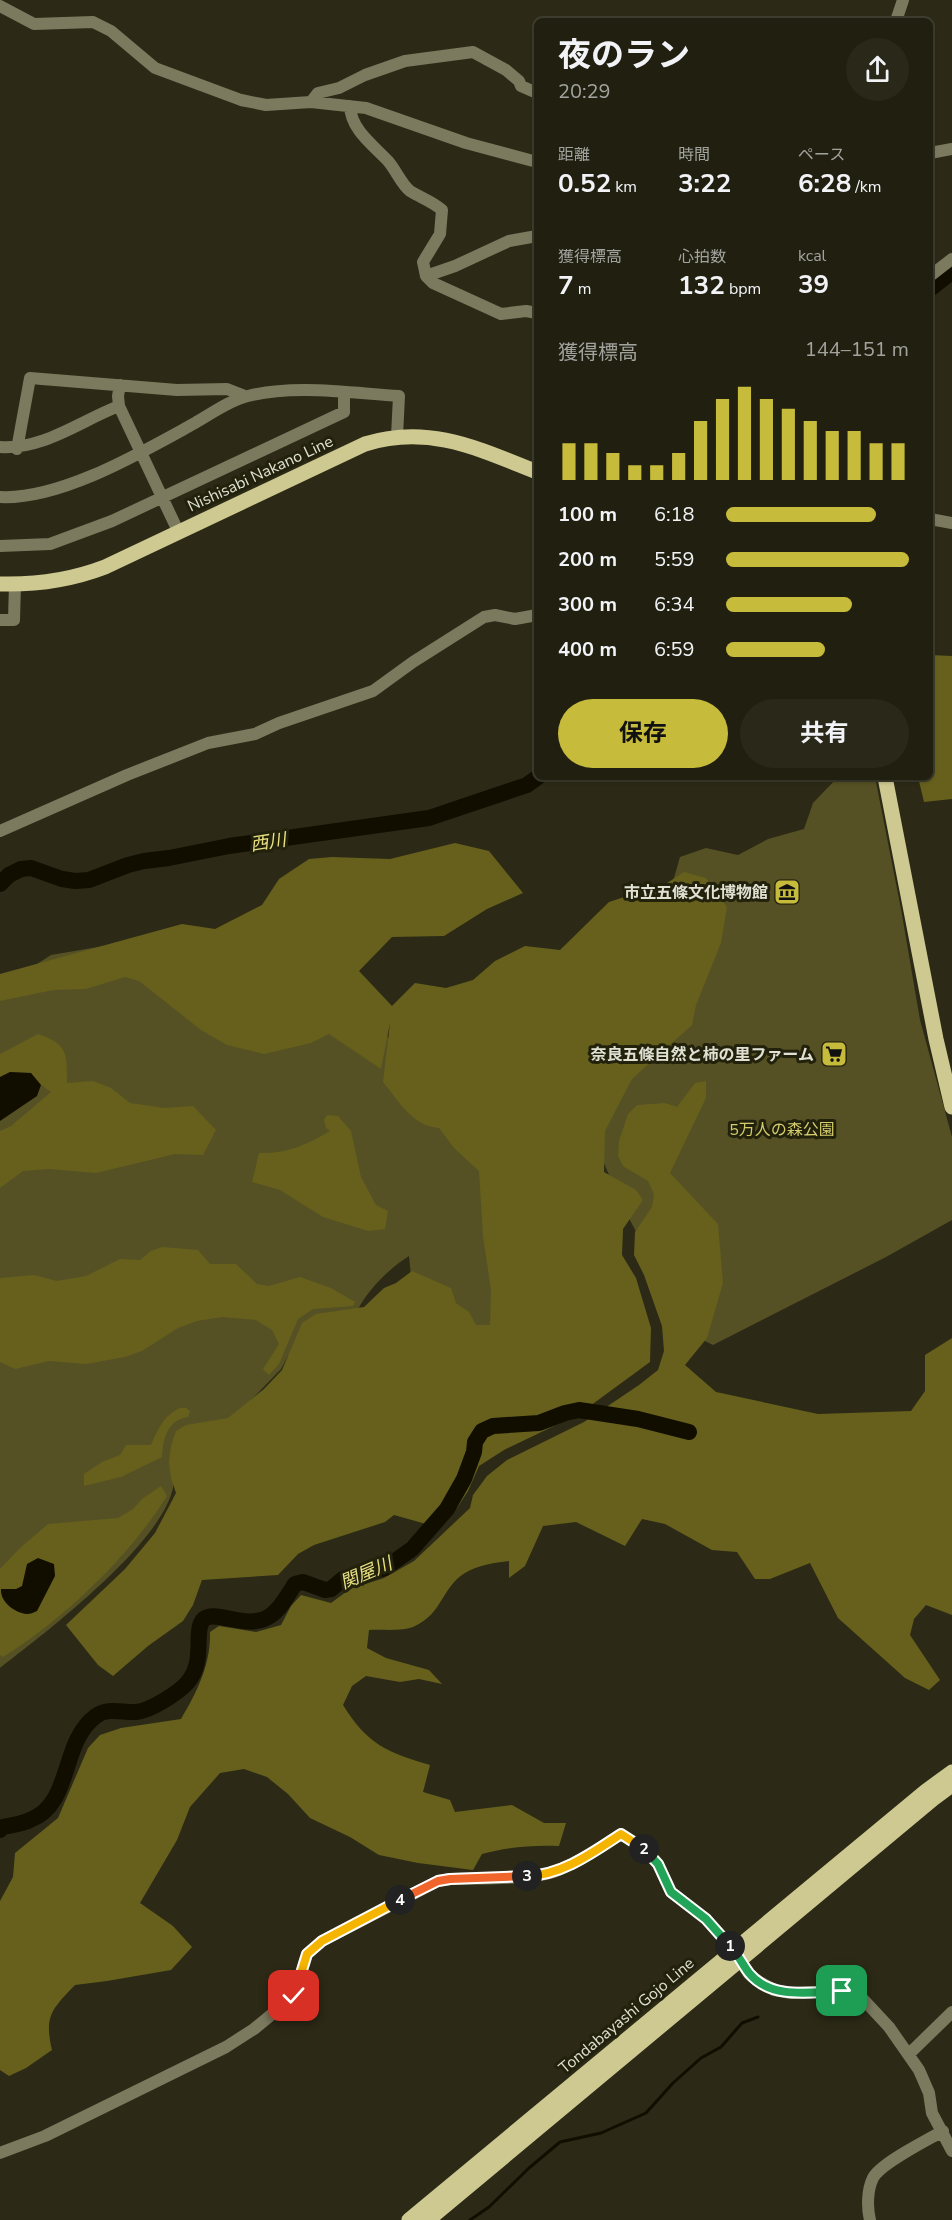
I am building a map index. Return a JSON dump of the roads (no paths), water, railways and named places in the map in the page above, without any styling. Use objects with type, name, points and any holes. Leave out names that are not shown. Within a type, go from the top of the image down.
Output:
[{"type":"main road","name":"Nishisabi Nakano Line","points":[[8,584],[78,577],[105,567],[365,444],[397,436],[448,440],[474,447],[534,471]]},
{"type":"main road","points":[[886,780],[952,1107]]},
{"type":"main road","name":"Tondabayashi Gojo Line","points":[[409,2220],[435,2207],[737,1954],[917,1798],[952,1772]]},
{"type":"main road","name":"Tondabayashi Gojo Line","points":[[737,1954],[952,1785]]},
{"type":"main road","name":"Tondabayashi Gojo Line","points":[[429,2220],[435,2207]]},
{"type":"street","points":[[897,18],[903,0]]},
{"type":"street","points":[[0,6],[34,24],[93,22],[111,31],[155,68],[242,100],[266,105],[311,102],[366,108],[466,143],[534,161]]},
{"type":"street","points":[[311,102],[318,93],[339,88],[365,75],[405,61],[473,52],[506,70],[519,81],[521,86],[534,92]]},
{"type":"street","points":[[350,106],[350,117],[367,141],[389,162],[404,184],[442,210],[440,234],[423,262],[426,276],[434,283],[501,314],[526,311],[534,312]]},
{"type":"street","points":[[933,152],[952,149]]},
{"type":"street","points":[[426,276],[509,241],[534,237]]},
{"type":"street","points":[[933,274],[952,259]]},
{"type":"street","points":[[17,448],[30,378],[177,390],[227,389],[245,396]]},
{"type":"street","points":[[120,385],[119,406],[178,531]]},
{"type":"street","points":[[0,497],[30,496],[93,474],[141,452],[245,396],[279,390],[399,396],[397,436]]},
{"type":"street","points":[[0,546],[50,544],[112,521],[344,412],[344,393]]},
{"type":"street","points":[[0,447],[17,448],[55,436],[119,406]]},
{"type":"street","points":[[933,520],[952,523]]},
{"type":"street","points":[[0,620],[14,620],[8,584]]},
{"type":"street","points":[[0,831],[127,775],[208,743],[255,734],[279,723],[373,691],[413,662],[484,617],[495,615],[515,619],[534,616]]},
{"type":"street","points":[[0,2154],[45,2136],[226,2047],[254,2029],[294,1996],[307,1954],[322,1941],[438,1881],[534,1876],[555,1872],[596,1851],[621,1834],[645,1849],[658,1864],[671,1892],[706,1919],[758,1982],[774,1990],[791,1993],[842,1991],[862,1998],[889,2027],[909,2054],[929,2093],[932,2113],[952,2151]]},
{"type":"street","points":[[909,2054],[952,2013]]},
{"type":"street","points":[[870,2220],[869,2190],[873,2178],[881,2168],[943,2131]]},
{"type":"waterway","name":"西川","points":[[933,287],[952,272]]},
{"type":"waterway","name":"西川","points":[[0,884],[9,875],[21,869],[31,868],[62,879],[89,880],[144,861],[229,846],[429,818],[527,785],[534,780]]},
{"type":"waterway","name":"関屋川","points":[[0,1830],[3,1827],[30,1820],[44,1812],[60,1787],[77,1741],[85,1727],[96,1716],[105,1712],[142,1711],[171,1696],[187,1683],[196,1665],[199,1631],[204,1619],[216,1616],[243,1621],[261,1620],[278,1609],[295,1584],[303,1582],[325,1590],[331,1589],[343,1579],[385,1568],[412,1549],[447,1509],[464,1479],[474,1452],[475,1442],[482,1431],[493,1426],[539,1423],[579,1410],[638,1419],[689,1432]]},
{"type":"waterway","points":[[470,2220],[489,2207],[560,2142],[601,2133],[646,2113],[673,2083],[701,2058],[721,2047],[742,2023],[758,2017]]},
{"type":"place","name":"市立五條文化博物館","points":[[787,892]]},
{"type":"place","name":"奈良五條自然と柿の里ファーム","points":[[834,1054]]},
{"type":"park label","name":"5万人の森公園","points":[[782,1129]]}]
